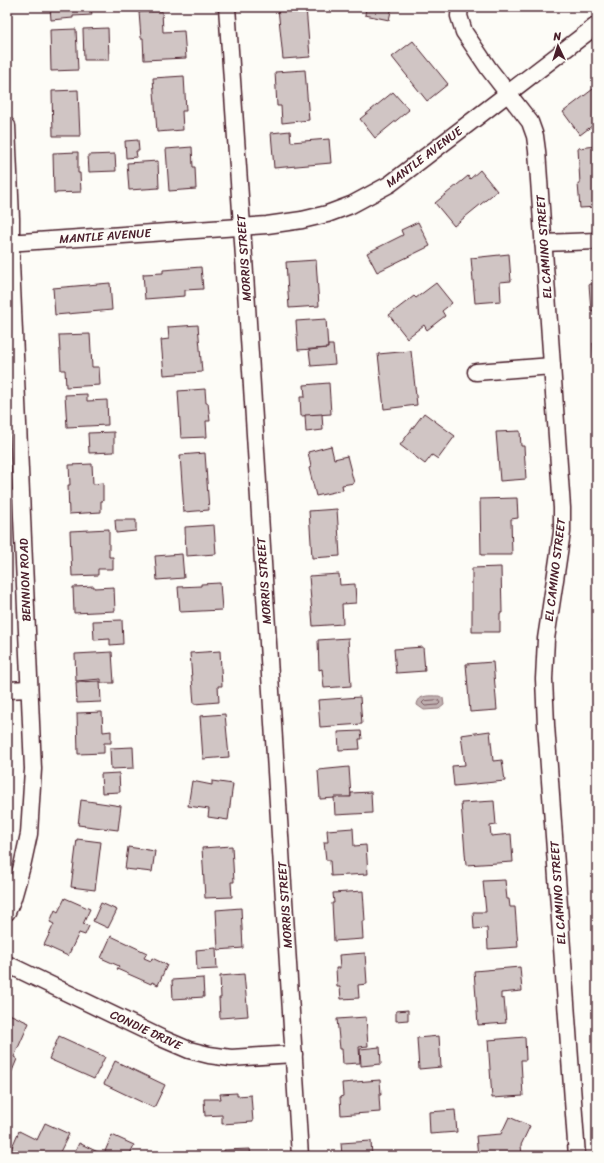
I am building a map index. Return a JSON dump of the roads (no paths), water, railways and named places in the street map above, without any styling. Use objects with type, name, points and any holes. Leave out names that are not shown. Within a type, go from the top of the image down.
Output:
[{"type":"street","name":"MORRIS STREET","points":[[227,7],[300,1156]]},
{"type":"street","name":"EL CAMINO STREET","points":[[460,7],[459,16],[464,32],[489,69],[530,122],[535,136],[537,151],[562,514],[562,532],[546,639],[544,679],[577,1156]]},
{"type":"street","name":"MANTLE AVENUE","points":[[9,243],[267,224],[302,220],[327,214],[351,205],[390,184],[597,25]]},
{"type":"street","name":"BENNION ROAD","points":[[7,126],[9,243],[16,442],[14,495],[30,689],[33,769],[29,834],[17,885],[7,912]]},
{"type":"street","points":[[543,243],[597,241]]},
{"type":"street","points":[[476,372],[552,366]]},
{"type":"street","points":[[7,690],[30,689]]},
{"type":"street","name":"CONDIE DRIVE","points":[[7,964],[189,1050],[231,1058],[294,1054]]},
{"type":"water","points":[[439,696],[443,698],[444,705],[439,709],[424,710],[417,705],[418,701],[422,697]]}]
